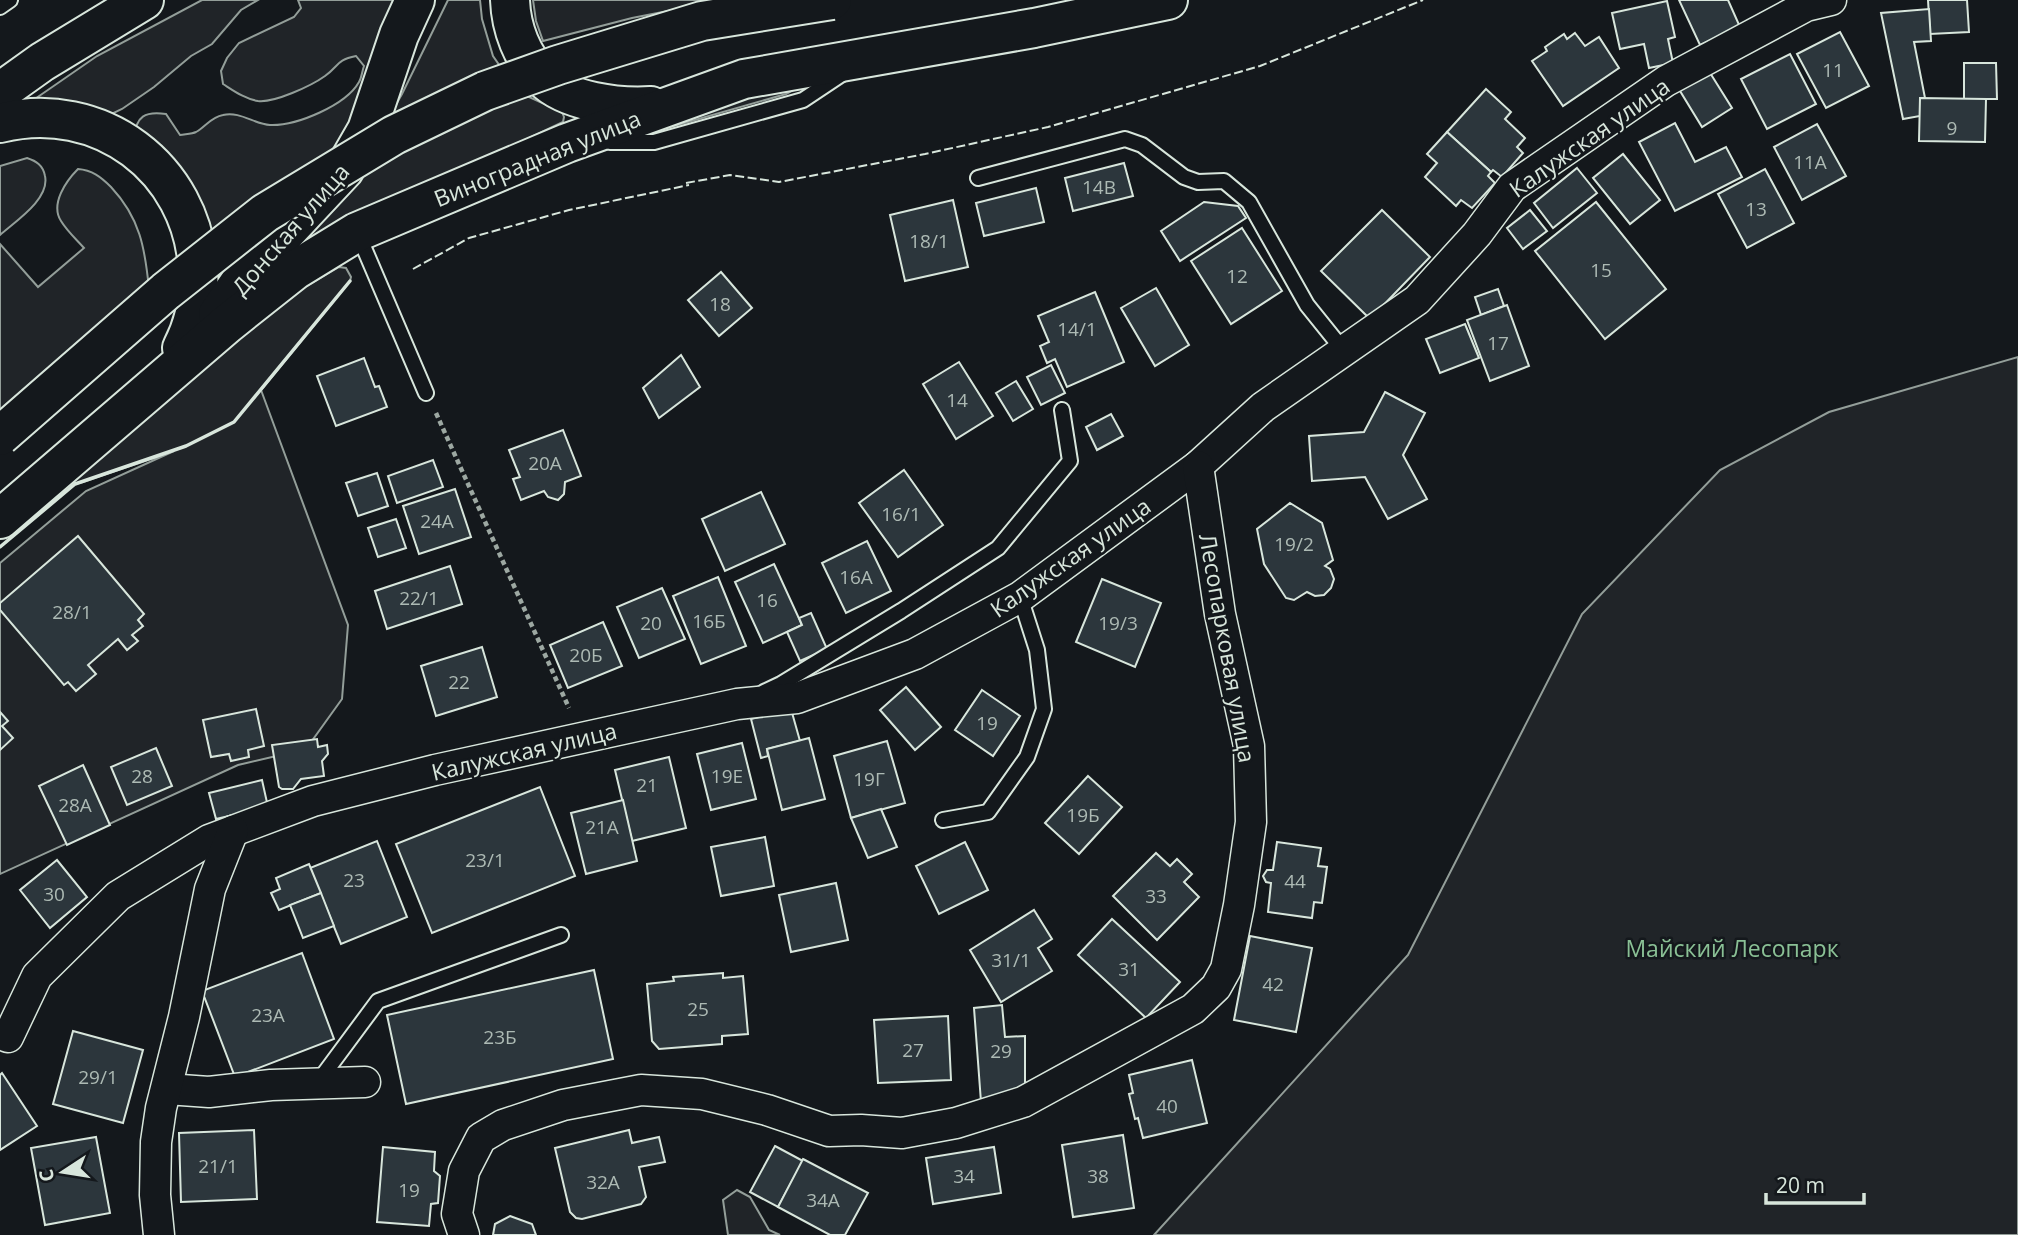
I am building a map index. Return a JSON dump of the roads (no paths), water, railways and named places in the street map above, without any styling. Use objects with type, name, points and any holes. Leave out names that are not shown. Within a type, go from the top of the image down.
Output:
[{"type":"main road","points":[[0,92],[42,62],[144,0]]},
{"type":"main road","name":"Донская улица","points":[[144,396],[190,349],[243,279],[344,170],[367,130],[399,35],[415,0]]},
{"type":"main road","points":[[510,0],[510,17],[522,50],[543,78],[562,90],[592,101],[627,107],[672,104]]},
{"type":"main road","points":[[0,436],[166,291],[265,214],[394,135],[485,92],[558,65],[702,21],[832,0]]},
{"type":"main road","name":"Виноградная улица","points":[[0,519],[226,324],[295,270],[357,232],[567,143],[744,79],[1034,28],[1168,0]]},
{"type":"main road","points":[[0,123],[17,118],[48,117],[79,122],[109,132],[135,148],[158,169],[177,195],[190,223],[198,253],[199,285],[194,315],[184,345],[168,372],[144,396]]},
{"type":"street","name":"Калужская улица","points":[[8,1037],[37,976],[118,896],[209,840],[313,801],[435,770],[737,704],[797,698],[915,654],[1020,597],[1198,466],[1263,407],[1417,300],[1477,234],[1512,187],[1666,81],[1806,6],[1831,0]]},
{"type":"street","name":"Лесопарковая улица","points":[[464,1235],[457,1214],[464,1171],[481,1138],[503,1125],[563,1105],[641,1090],[702,1094],[767,1110],[829,1131],[861,1129],[902,1133],[956,1123],[1023,1102],[1193,1009],[1216,987],[1226,969],[1251,822],[1249,746],[1220,614],[1198,466]]},
{"type":"street","points":[[159,1235],[155,1195],[156,1142],[162,1108],[210,890],[233,831]]},
{"type":"street","points":[[167,1088],[209,1091],[271,1085],[365,1082]]},
{"type":"lane","points":[[0,7],[10,0]]},
{"type":"lane","points":[[567,143],[654,142],[803,100],[869,57]]},
{"type":"lane","points":[[978,177],[1125,139],[1142,145],[1184,177],[1198,181],[1224,181],[1250,202],[1307,305],[1344,351]]},
{"type":"lane","points":[[357,232],[426,393]]},
{"type":"lane","points":[[737,704],[780,684],[901,611],[998,548],[1070,461],[1062,410]]},
{"type":"lane","points":[[943,820],[988,812],[1027,757],[1032,745],[1044,709],[1037,650],[1020,597]]},
{"type":"lane","points":[[317,1084],[378,1001],[561,935]]},
{"type":"park label","name":"Майский Лесопарк","points":[[1732,948]]}]
